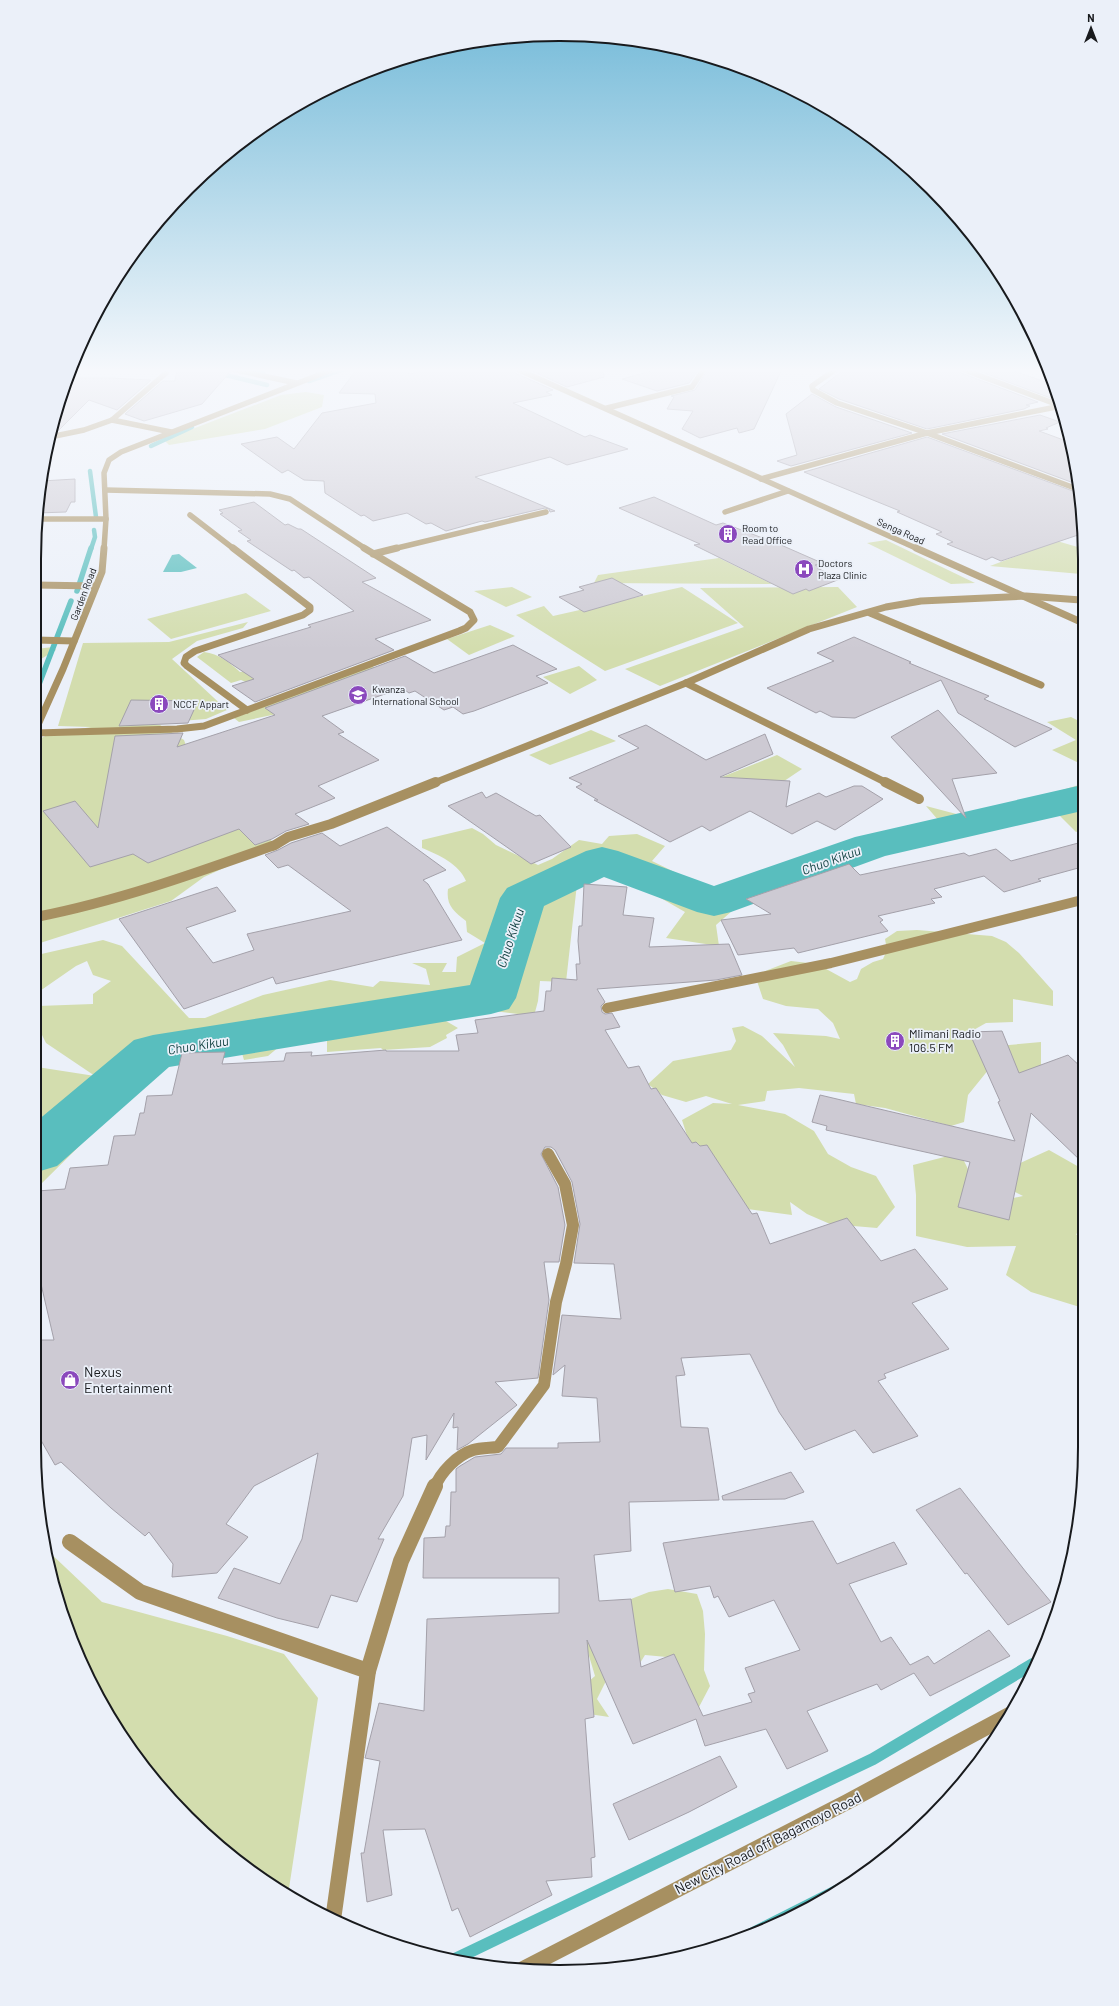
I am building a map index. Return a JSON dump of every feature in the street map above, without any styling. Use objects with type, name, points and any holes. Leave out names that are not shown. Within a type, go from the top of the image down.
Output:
[{"type":"street","name":"Garden Road","points":[[41,717],[102,572],[106,519],[106,490],[104,473],[108,463]]},
{"type":"street","name":"Senga Road","points":[[725,463],[1078,621]]},
{"type":"street","points":[[761,479],[820,463]]},
{"type":"street","points":[[1006,463],[1073,487]]},
{"type":"street","points":[[41,734],[191,728],[204,726],[459,631],[471,624],[473,616],[470,612],[373,554],[290,499],[281,496],[257,493],[106,490]]},
{"type":"street","points":[[725,512],[788,491]]},
{"type":"street","points":[[373,554],[546,512]]},
{"type":"street","points":[[190,515],[310,608],[310,610],[303,615],[195,651],[186,657],[184,663],[187,666],[247,710]]},
{"type":"street","points":[[43,519],[106,519]]},
{"type":"street","points":[[41,585],[96,586]]},
{"type":"street","points":[[41,916],[60,913],[131,894],[275,845],[288,837],[331,824],[686,683],[809,629],[898,604],[921,601],[1026,596],[1078,600]]},
{"type":"street","points":[[870,613],[1041,685]]},
{"type":"street","points":[[41,640],[74,641]]},
{"type":"street","points":[[686,683],[919,799]]},
{"type":"street","points":[[607,1008],[688,993],[831,963],[1078,901]]},
{"type":"street","points":[[334,1914],[368,1671],[401,1561],[426,1508],[437,1480],[453,1462],[472,1450],[498,1447],[544,1385],[556,1302],[566,1264],[573,1226],[565,1184],[548,1154]]},
{"type":"street","points":[[70,1542],[140,1592],[368,1671]]},
{"type":"street","name":"New City Road off Bagamoyo Road","points":[[532,1964],[848,1802],[1001,1720]]},
{"type":"green space","points":[[886,540],[975,583],[951,584],[867,543]]},
{"type":"green space","points":[[1057,541],[1078,547],[1078,574],[990,566]]},
{"type":"green space","points":[[719,558],[772,584],[594,583],[598,575]]},
{"type":"green space","points":[[512,587],[532,597],[506,607],[474,591]]},
{"type":"green space","points":[[682,587],[738,623],[605,671],[516,615],[544,606],[553,616]]},
{"type":"green space","points":[[838,587],[857,607],[660,686],[625,669],[744,627],[700,588]]},
{"type":"green space","points":[[246,593],[271,611],[171,639],[147,619]]},
{"type":"green space","points":[[248,622],[243,628],[197,641],[172,659],[227,710],[206,719],[130,725],[160,725],[184,740],[189,754],[255,822],[275,845],[204,877],[171,901],[41,943],[41,738],[47,735],[91,727],[58,726],[83,643],[169,642]]},
{"type":"green space","points":[[490,625],[515,636],[469,655],[447,639]]},
{"type":"green space","points":[[53,647],[56,650],[41,659],[41,648]]},
{"type":"green space","points":[[204,652],[224,659],[240,672],[268,668],[253,685],[241,680],[231,683],[197,657]]},
{"type":"green space","points":[[371,666],[387,673],[329,703],[239,722],[234,718]]},
{"type":"green space","points":[[579,666],[597,680],[570,694],[543,677]]},
{"type":"green space","points":[[1071,717],[1078,720],[1078,763],[1052,750],[1076,740],[1047,722]]},
{"type":"green space","points":[[591,730],[616,741],[550,765],[529,755]]},
{"type":"green space","points":[[777,755],[802,769],[750,804],[702,785]]},
{"type":"green space","points":[[1078,785],[1078,831],[1076,832],[1052,808],[936,833],[926,825],[939,821],[926,806],[964,816],[1000,809]]},
{"type":"green space","points":[[472,828],[483,834],[496,845],[538,865],[552,859],[579,840],[602,844],[609,836],[637,834],[665,846],[652,861],[740,904],[716,925],[719,946],[666,938],[685,912],[619,874],[595,875],[577,884],[566,982],[540,981],[538,1001],[534,1016],[469,1008],[446,1021],[458,1028],[446,1035],[447,1038],[430,1047],[383,1050],[381,1048],[327,1052],[327,1034],[286,1041],[268,1056],[244,1060],[240,1047],[200,1049],[162,1058],[137,1089],[41,1184],[41,1068],[95,1076],[46,1043],[41,1033],[41,1006],[93,1004],[93,994],[111,981],[93,975],[87,961],[76,966],[41,990],[41,954],[103,940],[122,946],[189,1018],[205,1018],[263,995],[330,980],[373,987],[380,981],[430,985],[426,969],[412,963],[447,963],[442,972],[456,972],[457,957],[485,943],[467,932],[466,921],[454,911],[449,904],[448,889],[466,881],[463,875],[448,861],[422,848],[422,840]]},
{"type":"green space","points":[[917,930],[992,936],[1006,942],[1019,953],[1053,991],[1053,1006],[1013,999],[1013,1022],[986,1023],[970,1032],[981,1041],[1009,1045],[1041,1042],[1041,1073],[1012,1073],[989,1069],[968,1095],[964,1122],[951,1126],[885,1108],[856,1104],[854,1094],[799,1088],[767,1091],[765,1101],[738,1105],[785,1114],[814,1131],[828,1154],[851,1167],[876,1176],[895,1207],[877,1228],[830,1224],[807,1214],[790,1202],[792,1215],[733,1207],[689,1142],[682,1120],[713,1103],[732,1104],[706,1096],[686,1102],[662,1095],[648,1084],[673,1061],[731,1050],[736,1041],[732,1028],[743,1026],[762,1036],[795,1067],[783,1045],[773,1033],[826,1036],[840,1039],[833,1023],[818,1009],[786,1006],[763,999],[755,975],[791,961],[817,964],[850,982],[857,979],[861,969],[873,962],[883,959],[887,950],[885,939],[897,931]]},
{"type":"green space","points":[[1049,1150],[1078,1166],[1078,1233],[1076,1234],[1078,1236],[1078,1306],[1031,1292],[1006,1275],[1016,1246],[967,1247],[916,1236],[916,1195],[913,1165],[960,1153],[975,1183],[991,1203],[1023,1196],[997,1183],[1018,1164]]},
{"type":"green space","points":[[53,1556],[102,1602],[227,1636],[284,1654],[318,1698],[289,1889],[244,1858],[193,1813],[148,1762],[128,1735],[94,1676],[80,1645],[59,1581]]},
{"type":"green space","points":[[668,1589],[697,1594],[703,1611],[705,1634],[704,1670],[710,1686],[699,1707],[674,1681],[667,1657],[645,1655],[637,1668],[606,1681],[597,1699],[609,1717],[589,1714],[588,1682],[595,1676],[584,1639],[623,1616],[631,1599],[649,1592]]},
{"type":"water","points":[[179,554],[197,568],[181,572],[163,572],[172,555]]},
{"type":"building","points":[[267,463],[529,463],[475,477],[555,511],[550,512],[549,509],[545,508],[485,522],[482,521],[446,531],[431,523],[426,524],[407,513],[373,521],[364,515],[361,516],[325,493],[324,481],[304,480],[288,470],[282,473]]},
{"type":"building","points":[[562,463],[576,463],[567,465]]},
{"type":"building","points":[[782,463],[803,463],[791,466]]},
{"type":"building","points":[[837,463],[996,463],[1074,491],[1077,535],[1001,561],[992,557],[986,560],[947,544],[953,542],[936,534],[942,532],[897,512],[900,511],[804,472]]},
{"type":"building","points":[[1019,463],[1069,463],[1072,483]]},
{"type":"building","points":[[75,479],[75,502],[71,502],[66,512],[43,513],[47,481]]},
{"type":"building","points":[[654,497],[716,525],[723,523],[781,545],[822,563],[815,565],[819,567],[817,568],[840,579],[809,591],[806,589],[793,594],[694,545],[700,544],[619,508]]},
{"type":"building","points":[[254,502],[285,525],[288,524],[301,529],[376,578],[362,582],[431,620],[375,639],[394,650],[255,702],[232,686],[254,679],[218,655],[311,627],[308,625],[354,611],[309,577],[304,578],[294,570],[292,571],[247,541],[251,540],[238,531],[242,530],[220,514],[223,513],[219,510]]},
{"type":"building","points":[[612,578],[643,595],[584,612],[559,597],[584,590],[579,587]]},
{"type":"building","points":[[854,637],[911,662],[909,663],[989,696],[984,699],[1052,729],[1015,747],[958,713],[941,680],[855,718],[832,717],[820,711],[816,713],[767,688],[834,661],[817,653]]},
{"type":"building","points":[[513,645],[557,669],[536,676],[548,683],[463,714],[453,707],[444,710],[415,691],[409,693],[402,688],[322,716],[344,732],[338,734],[379,760],[318,786],[335,798],[295,814],[309,824],[286,831],[272,839],[255,845],[239,829],[148,863],[133,854],[90,867],[43,811],[75,801],[98,828],[115,736],[183,733],[177,747],[275,715],[265,708],[405,656],[434,673]]},
{"type":"building","points":[[131,700],[198,701],[188,723],[119,726]]},
{"type":"building","points":[[938,710],[997,773],[952,779],[966,818],[891,737]]},
{"type":"building","points":[[646,725],[706,760],[765,734],[773,754],[720,777],[790,781],[786,807],[819,793],[826,797],[854,786],[862,786],[883,799],[835,830],[817,821],[792,834],[750,811],[710,831],[702,826],[670,842],[594,800],[598,800],[576,787],[582,784],[569,778],[639,748],[618,736]]},
{"type":"building","points":[[482,792],[486,798],[496,793],[536,816],[540,815],[571,847],[531,864],[448,806]]},
{"type":"building","points":[[387,827],[446,870],[423,880],[428,884],[462,940],[276,984],[273,977],[184,1009],[119,919],[217,887],[236,911],[186,928],[213,963],[254,950],[247,934],[351,911],[288,865],[278,868],[265,855],[291,843],[322,833],[340,846]]},
{"type":"building","points":[[1078,843],[1078,868],[1038,879],[1041,881],[1004,892],[984,876],[934,889],[942,897],[931,899],[935,903],[878,916],[883,920],[880,922],[888,931],[798,953],[794,948],[738,955],[721,920],[771,914],[746,899],[849,864],[860,875],[964,853],[969,856],[996,849],[1011,861]]},
{"type":"building","points":[[584,884],[627,887],[623,915],[654,918],[649,947],[729,944],[742,975],[716,980],[597,989],[605,1002],[601,1006],[602,1012],[605,1014],[612,1013],[620,1027],[605,1030],[628,1068],[639,1066],[651,1089],[656,1088],[692,1143],[696,1142],[700,1146],[707,1145],[752,1214],[757,1213],[770,1244],[847,1218],[881,1261],[915,1249],[948,1289],[912,1303],[949,1349],[884,1374],[886,1378],[878,1381],[918,1436],[873,1453],[855,1430],[805,1450],[779,1412],[750,1354],[681,1358],[685,1375],[676,1376],[681,1427],[708,1428],[719,1500],[629,1502],[631,1551],[594,1555],[599,1601],[631,1599],[641,1667],[674,1654],[703,1716],[752,1702],[748,1694],[755,1692],[745,1668],[800,1650],[774,1600],[729,1617],[718,1596],[714,1598],[710,1586],[675,1592],[663,1543],[813,1521],[837,1564],[894,1542],[907,1564],[849,1584],[881,1642],[891,1637],[910,1665],[928,1656],[934,1664],[989,1630],[1010,1656],[930,1696],[914,1673],[881,1690],[877,1684],[807,1711],[828,1751],[787,1769],[766,1729],[705,1746],[696,1719],[633,1744],[587,1640],[594,1717],[585,1719],[595,1857],[591,1858],[592,1877],[546,1881],[552,1895],[470,1937],[458,1908],[452,1911],[425,1829],[383,1830],[392,1895],[367,1902],[361,1853],[364,1853],[380,1761],[365,1758],[379,1703],[424,1711],[427,1619],[559,1613],[559,1578],[423,1578],[424,1538],[445,1537],[446,1526],[450,1526],[451,1492],[456,1492],[456,1469],[475,1457],[501,1454],[506,1448],[558,1448],[558,1443],[600,1442],[597,1398],[562,1396],[565,1365],[553,1375],[562,1315],[621,1319],[614,1264],[574,1263],[580,1224],[572,1182],[555,1150],[551,1147],[545,1147],[541,1154],[558,1187],[565,1225],[559,1262],[544,1262],[549,1300],[538,1378],[495,1382],[517,1405],[468,1444],[457,1450],[458,1427],[453,1428],[454,1413],[426,1460],[427,1435],[412,1438],[403,1496],[378,1539],[384,1539],[357,1602],[331,1595],[318,1628],[277,1618],[218,1598],[234,1568],[280,1584],[302,1539],[318,1453],[254,1486],[226,1524],[248,1537],[217,1573],[172,1577],[173,1564],[149,1532],[145,1536],[111,1508],[61,1462],[55,1465],[41,1440],[41,1340],[54,1340],[41,1284],[41,1191],[65,1189],[70,1168],[108,1165],[114,1136],[135,1135],[140,1113],[144,1113],[147,1096],[172,1095],[182,1053],[225,1052],[222,1064],[284,1061],[286,1053],[312,1052],[311,1056],[386,1050],[459,1051],[456,1035],[478,1033],[475,1020],[544,1011],[546,991],[551,991],[552,978],[577,980],[576,964],[580,964],[578,941],[579,926],[582,926]]},
{"type":"building","points":[[1002,1031],[1019,1073],[1068,1055],[1078,1064],[1078,1158],[1031,1113],[1009,1220],[958,1207],[970,1162],[826,1130],[827,1126],[812,1122],[820,1095],[1015,1141],[998,1102],[1000,1101],[969,1032]]},
{"type":"building","points":[[791,1472],[804,1492],[785,1499],[723,1500],[722,1496]]},
{"type":"building","points":[[960,1488],[1051,1602],[1008,1625],[967,1573],[965,1574],[916,1510]]},
{"type":"building","points":[[720,1756],[737,1787],[689,1812],[629,1840],[613,1804]]},
{"type":"waterway","points":[[90,471],[96,517]]},
{"type":"waterway","points":[[91,549],[95,537],[94,530]]},
{"type":"waterway","points":[[77,591],[91,548]]},
{"type":"waterway","points":[[41,679],[71,601]]},
{"type":"waterway","name":"Chuo Kikuu","points":[[41,1149],[153,1052],[491,998],[523,898],[602,861],[714,902],[871,846],[1078,799]]},
{"type":"waterway","points":[[462,1956],[873,1759],[1029,1666]]},
{"type":"place","name":"Room to Read Office","points":[[728,534]]},
{"type":"place","name":"Doctors Plaza Clinic","points":[[804,569]]},
{"type":"place","name":"Kwanza International School","points":[[358,695]]},
{"type":"place","name":"NCCF Appart","points":[[159,704]]},
{"type":"place","name":"Mlimani Radio 106.5 FM","points":[[895,1041]]},
{"type":"place","name":"Nexus Entertainment","points":[[70,1380]]}]
